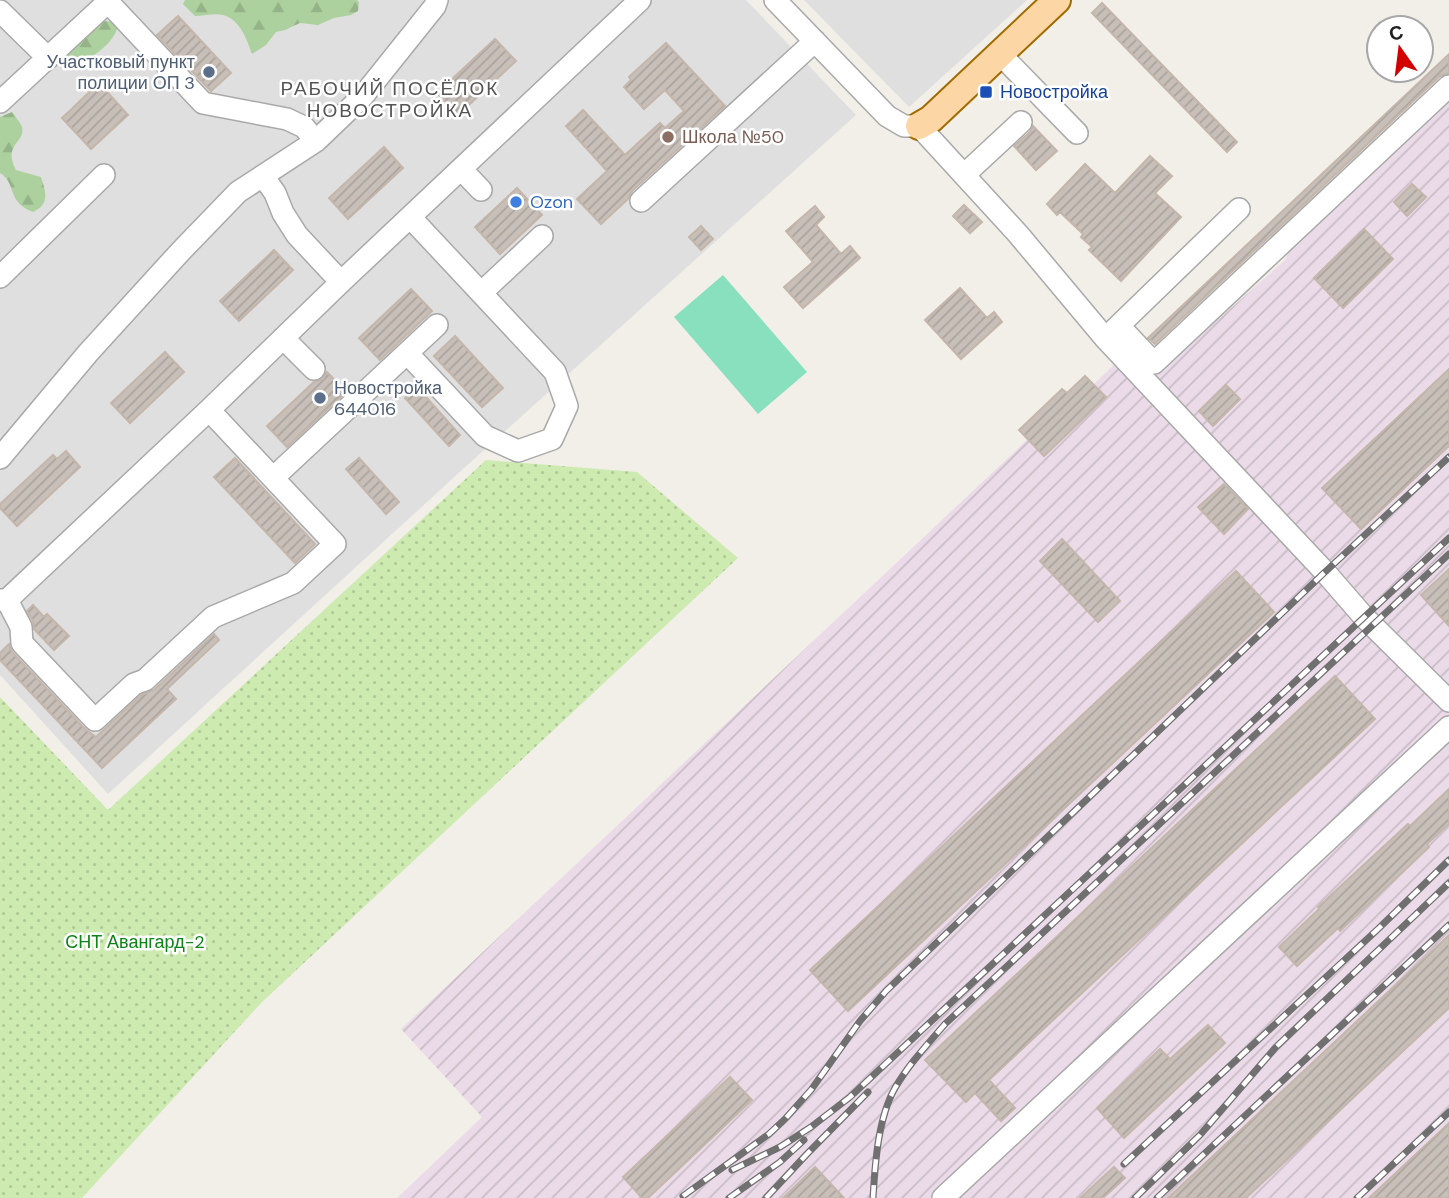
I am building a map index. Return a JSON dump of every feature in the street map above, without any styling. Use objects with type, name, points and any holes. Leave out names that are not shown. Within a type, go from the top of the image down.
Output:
[{"type":"main road","points":[[919,126],[931,118],[1057,0]]},
{"type":"street","points":[[0,458],[88,352],[238,192],[316,141],[363,96],[437,0]]},
{"type":"street","points":[[209,410],[335,544],[293,583],[213,617],[145,680],[134,684],[95,720],[22,643],[21,627],[4,600],[209,410],[640,0]]},
{"type":"street","points":[[775,0],[887,116],[904,126],[919,126],[1112,332],[1364,617],[1449,701]]},
{"type":"street","points":[[0,102],[109,1],[204,103],[287,119],[304,127],[316,141]]},
{"type":"street","points":[[0,10],[48,58]]},
{"type":"street","points":[[641,201],[815,41]]},
{"type":"street","points":[[1000,54],[1077,133]]},
{"type":"street","points":[[1112,332],[1154,363],[1449,86]]},
{"type":"street","points":[[964,175],[1021,122]]},
{"type":"street","points":[[461,169],[481,190]]},
{"type":"street","points":[[0,277],[104,175]]},
{"type":"street","points":[[263,176],[297,235],[341,282]]},
{"type":"street","points":[[1112,332],[1239,209]]},
{"type":"street","points":[[407,353],[485,436],[518,451],[552,439],[567,406],[555,372],[410,217]]},
{"type":"street","points":[[481,293],[542,236]]},
{"type":"street","points":[[273,478],[437,325]]},
{"type":"street","points":[[283,338],[314,369]]},
{"type":"street","points":[[943,1198],[1449,727]]},
{"type":"shaded area","points":[[0,0],[746,0],[856,115],[108,794],[0,675]]},
{"type":"shaded area","points":[[804,0],[1027,0],[909,107]]},
{"type":"shaded area","points":[[1449,98],[1449,1198],[397,1198],[482,1117],[401,1029],[1027,440],[1019,430],[1062,389],[1067,393],[1085,376],[1094,384],[1130,349],[1156,375],[1285,260],[1292,244]]},
{"type":"green space","points":[[185,0],[359,2],[358,11],[351,15],[318,25],[300,23],[276,32],[266,45],[252,54],[242,31],[234,21],[220,14],[195,16],[183,4]]},
{"type":"green space","points":[[105,21],[113,22],[117,29],[114,36],[97,53],[68,69],[62,63],[87,35]]},
{"type":"green space","points":[[12,112],[22,127],[22,132],[13,149],[12,161],[16,170],[41,177],[44,188],[44,201],[33,212],[19,203],[9,182],[0,173],[0,117]]},
{"type":"green space","points":[[723,275],[807,372],[758,414],[674,317]]},
{"type":"green space","name":"СНТ Авангард-2","points":[[486,460],[637,472],[738,558],[261,1003],[82,1198],[0,1198],[0,697],[108,810]]},
{"type":"building","points":[[1102,3],[1237,142],[1227,152],[1092,13]]},
{"type":"building","points":[[178,16],[231,73],[211,91],[157,35]]},
{"type":"building","points":[[495,39],[516,61],[458,115],[437,93]]},
{"type":"building","name":"Школа №50","points":[[666,43],[725,106],[632,191],[628,199],[601,224],[577,199],[607,171],[566,126],[583,110],[625,155],[660,123],[665,128],[684,111],[665,90],[644,109],[624,87],[631,80],[629,77]]},
{"type":"building","points":[[1449,54],[1449,73],[1435,81],[1435,67]]},
{"type":"building","points":[[99,83],[128,115],[91,149],[62,118]]},
{"type":"building","points":[[1417,84],[1431,84],[1155,344],[1148,338]]},
{"type":"building","points":[[1033,126],[1057,151],[1036,170],[1014,146]]},
{"type":"building","points":[[384,147],[403,168],[348,219],[329,198]]},
{"type":"building","points":[[1150,156],[1172,176],[1155,193],[1181,217],[1121,281],[1089,250],[1092,247],[1081,237],[1083,234],[1060,212],[1057,215],[1047,204],[1085,164],[1115,193]]},
{"type":"building","points":[[1412,184],[1426,197],[1407,216],[1394,202]]},
{"type":"building","points":[[517,188],[542,215],[500,254],[475,227]]},
{"type":"building","points":[[964,205],[982,222],[970,233],[953,216]]},
{"type":"building","points":[[815,206],[824,217],[816,225],[841,254],[850,246],[860,258],[803,308],[784,287],[813,262],[786,231]]},
{"type":"building","points":[[701,226],[713,239],[701,250],[689,237]]},
{"type":"building","points":[[1364,229],[1393,259],[1343,308],[1314,278]]},
{"type":"building","points":[[274,250],[293,270],[239,321],[220,301]]},
{"type":"building","points":[[960,288],[987,318],[994,312],[1002,322],[961,359],[925,320]]},
{"type":"building","points":[[411,289],[432,311],[380,360],[359,338]]},
{"type":"building","points":[[455,336],[503,388],[482,407],[434,356]]},
{"type":"building","points":[[165,352],[184,372],[130,423],[111,403]]},
{"type":"building","points":[[1449,369],[1449,446],[1361,529],[1322,488]]},
{"type":"building","points":[[327,372],[346,392],[287,447],[267,426],[314,382],[323,379]]},
{"type":"building","points":[[1085,376],[1106,397],[1044,456],[1019,430],[1062,389],[1067,393]]},
{"type":"building","points":[[1226,385],[1240,399],[1213,426],[1199,411]]},
{"type":"building","points":[[417,387],[460,435],[449,446],[405,398]]},
{"type":"building","points":[[66,451],[80,467],[17,526],[0,508],[0,504],[53,455],[57,459]]},
{"type":"building","points":[[235,458],[315,544],[295,563],[214,477]]},
{"type":"building","points":[[359,458],[399,502],[386,514],[346,469]]},
{"type":"building","points":[[1224,484],[1248,509],[1224,534],[1198,507]]},
{"type":"building","points":[[1062,539],[1120,601],[1098,622],[1040,561]]},
{"type":"building","points":[[1449,569],[1449,626],[1421,595]]},
{"type":"building","points":[[1236,571],[1274,612],[848,1011],[810,970]]},
{"type":"building","points":[[33,605],[44,617],[47,614],[69,636],[54,650],[34,629],[27,611]]},
{"type":"building","points":[[214,634],[219,640],[167,689],[176,699],[102,768],[0,660],[0,653],[9,644],[12,652],[85,729],[96,737],[141,695],[154,690]]},
{"type":"building","points":[[1335,676],[1375,719],[989,1080],[1015,1108],[1001,1121],[975,1093],[966,1102],[925,1060]]},
{"type":"building","points":[[1449,789],[1449,824],[1427,844],[1429,847],[1340,931],[1338,928],[1297,966],[1279,947],[1319,909],[1318,907]]},
{"type":"building","points":[[1449,935],[1449,1008],[1246,1198],[1168,1198]]},
{"type":"building","points":[[1208,1025],[1225,1043],[1124,1138],[1097,1108],[1160,1049],[1170,1059]]},
{"type":"building","points":[[730,1077],[752,1100],[648,1198],[642,1198],[623,1177]]},
{"type":"building","points":[[1449,1123],[1449,1198],[1369,1198]]},
{"type":"building","points":[[815,1167],[844,1198],[783,1198]]},
{"type":"building","points":[[1114,1167],[1125,1178],[1103,1198],[1080,1198]]},
{"type":"railway","points":[[683,1196],[769,1134],[785,1119],[811,1090],[860,1021],[886,991],[1449,457]]},
{"type":"railway","points":[[732,1170],[780,1147],[850,1097],[1449,538]]},
{"type":"railway","points":[[873,1198],[878,1142],[889,1100],[906,1071],[945,1024],[1449,554]]},
{"type":"railway","points":[[1124,1164],[1449,860]]},
{"type":"railway","points":[[1135,1198],[1200,1135],[1276,1047],[1449,883]]},
{"type":"railway","points":[[1157,1198],[1449,925]]},
{"type":"railway","points":[[766,1198],[868,1092]]},
{"type":"railway","points":[[1357,1198],[1449,1112]]},
{"type":"railway","points":[[729,1198],[780,1162],[804,1140]]},
{"type":"place","name":"Участковый пункт полиции ОП 3","points":[[209,72]]},
{"type":"place","name":"Новостройка","points":[[986,92]]},
{"type":"place","name":"Школа №50","points":[[668,137]]},
{"type":"place","name":"Ozon","points":[[516,202]]},
{"type":"place","name":"Новостройка 644016","points":[[320,398]]},
{"type":"district","name":"РАБОЧИЙ ПОСЁЛОК НОВОСТРОЙКА","points":[[390,99]]}]
